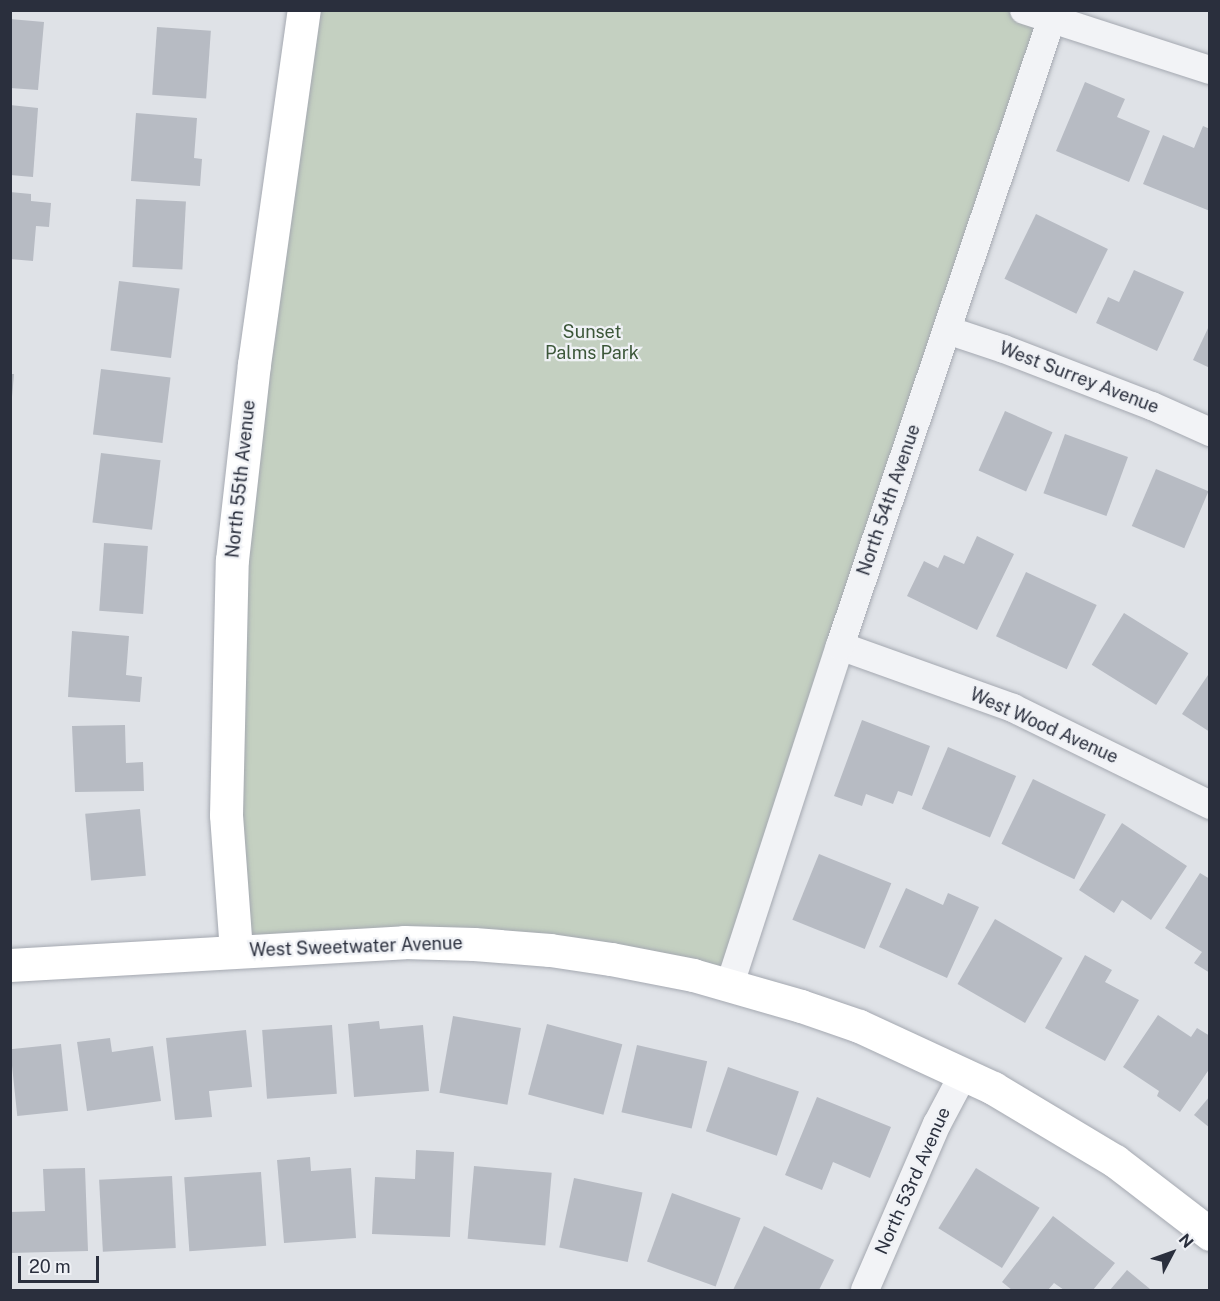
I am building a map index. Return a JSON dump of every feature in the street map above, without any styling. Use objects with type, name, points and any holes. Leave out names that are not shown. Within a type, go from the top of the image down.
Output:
[{"type":"street","name":"North 55th Avenue","points":[[236,951],[226,815],[232,560],[254,364],[304,10]]},
{"type":"street","points":[[1024,10],[1209,70]]},
{"type":"street","name":"North 54th Avenue","points":[[730,984],[840,646],[1052,18]]},
{"type":"street","name":"West Surrey Avenue","points":[[947,330],[1004,349],[1131,398],[1209,432]]},
{"type":"street","name":"West Wood Avenue","points":[[840,646],[1013,708],[1209,805]]},
{"type":"street","name":"West Sweetwater Avenue","points":[[10,965],[357,944],[474,944],[611,959],[730,984],[859,1026],[993,1088],[1115,1161],[1209,1234]]},
{"type":"street","name":"North 53rd Avenue","points":[[865,1290],[937,1124],[964,1073]]},
{"type":"green space","name":"Sunset Palms Park","points":[[1024,10],[1052,18],[730,984],[611,959],[236,951],[254,364],[304,11]]},
{"type":"building","points":[[10,19],[44,22],[38,90],[10,88]]},
{"type":"building","points":[[157,27],[211,31],[206,99],[152,95]]},
{"type":"building","points":[[1085,82],[1125,99],[1117,117],[1150,131],[1129,182],[1056,151]]},
{"type":"building","points":[[10,105],[38,108],[33,177],[10,175]]},
{"type":"building","points":[[136,113],[197,118],[194,158],[202,159],[200,186],[131,181]]},
{"type":"building","points":[[1203,126],[1210,129],[1210,211],[1143,184],[1163,135],[1194,148]]},
{"type":"building","points":[[10,192],[31,194],[31,201],[51,203],[49,227],[36,226],[33,261],[10,259]]},
{"type":"building","points":[[136,199],[186,202],[182,270],[132,267]]},
{"type":"building","points":[[1036,214],[1108,249],[1076,314],[1004,279]]},
{"type":"building","points":[[1134,270],[1184,292],[1157,351],[1096,323],[1108,297],[1119,302]]},
{"type":"building","points":[[119,281],[180,288],[171,358],[110,350]]},
{"type":"building","points":[[1210,324],[1210,368],[1193,360]]},
{"type":"building","points":[[101,369],[170,378],[162,443],[93,435]]},
{"type":"building","points":[[10,374],[14,374],[12,397],[10,397]]},
{"type":"building","points":[[1005,411],[1053,432],[1026,492],[979,470]]},
{"type":"building","points":[[1065,434],[1128,457],[1106,516],[1043,493]]},
{"type":"building","points":[[101,453],[161,460],[152,530],[92,522]]},
{"type":"building","points":[[1156,469],[1208,491],[1184,548],[1132,526]]},
{"type":"building","points":[[977,536],[1014,554],[977,630],[907,596],[924,561],[938,568],[944,555],[964,564]]},
{"type":"building","points":[[104,543],[148,546],[143,614],[99,611]]},
{"type":"building","points":[[1026,572],[1097,605],[1067,669],[996,636]]},
{"type":"building","points":[[1124,613],[1188,653],[1156,705],[1092,665]]},
{"type":"building","points":[[72,631],[129,636],[126,675],[142,677],[140,702],[68,697]]},
{"type":"building","points":[[1210,672],[1210,732],[1182,714]]},
{"type":"building","points":[[862,720],[930,746],[912,796],[898,791],[893,804],[866,794],[862,806],[834,796]]},
{"type":"building","points":[[125,725],[126,763],[143,762],[144,791],[75,792],[72,726]]},
{"type":"building","points":[[948,747],[1016,776],[990,838],[922,809]]},
{"type":"building","points":[[1033,779],[1106,815],[1074,879],[1001,844]]},
{"type":"building","points":[[140,809],[146,876],[91,881],[85,814]]},
{"type":"building","points":[[1122,823],[1187,866],[1151,920],[1122,900],[1114,913],[1079,890]]},
{"type":"building","points":[[819,854],[891,883],[865,949],[792,920]]},
{"type":"building","points":[[1200,873],[1210,879],[1210,973],[1194,963],[1202,952],[1165,928]]},
{"type":"building","points":[[906,888],[943,905],[948,893],[979,907],[947,978],[879,947]]},
{"type":"building","points":[[995,919],[1063,958],[1025,1023],[958,984]]},
{"type":"building","points":[[1085,955],[1112,970],[1105,982],[1139,1000],[1105,1061],[1045,1028]]},
{"type":"building","points":[[1158,1015],[1191,1037],[1197,1028],[1210,1036],[1210,1068],[1180,1112],[1157,1096],[1159,1091],[1123,1067]]},
{"type":"building","points":[[453,1016],[521,1028],[507,1105],[439,1093]]},
{"type":"building","points":[[379,1021],[380,1029],[423,1025],[429,1091],[354,1097],[348,1024]]},
{"type":"building","points":[[547,1024],[622,1044],[603,1115],[528,1095]]},
{"type":"building","points":[[332,1025],[337,1094],[267,1099],[262,1030]]},
{"type":"building","points":[[246,1030],[252,1087],[209,1091],[212,1117],[175,1120],[166,1038]]},
{"type":"building","points":[[110,1038],[112,1052],[153,1046],[161,1101],[87,1111],[77,1042]]},
{"type":"building","points":[[61,1044],[68,1111],[17,1116],[10,1049]]},
{"type":"building","points":[[637,1045],[707,1061],[692,1128],[621,1112]]},
{"type":"building","points":[[728,1067],[799,1091],[777,1156],[706,1131]]},
{"type":"building","points":[[1210,1096],[1210,1128],[1194,1115]]},
{"type":"building","points":[[817,1097],[891,1127],[870,1178],[833,1162],[822,1190],[785,1175]]},
{"type":"building","points":[[416,1150],[454,1152],[450,1237],[372,1234],[375,1177],[415,1179]]},
{"type":"building","points":[[310,1157],[311,1171],[351,1168],[356,1238],[284,1243],[277,1160]]},
{"type":"building","points":[[474,1166],[552,1173],[545,1246],[468,1239]]},
{"type":"building","points":[[85,1168],[88,1251],[10,1253],[10,1212],[45,1211],[43,1169]]},
{"type":"building","points":[[976,1168],[1040,1208],[1002,1268],[938,1228]]},
{"type":"building","points":[[261,1172],[266,1246],[189,1251],[184,1177]]},
{"type":"building","points":[[172,1176],[176,1248],[103,1252],[99,1180]]},
{"type":"building","points":[[574,1178],[642,1193],[628,1262],[559,1247]]},
{"type":"building","points":[[672,1193],[741,1218],[716,1287],[647,1262]]},
{"type":"building","points":[[1053,1216],[1115,1263],[1093,1290],[1064,1290],[1054,1283],[1048,1290],[1012,1290],[1002,1282]]},
{"type":"building","points":[[764,1226],[834,1260],[819,1290],[733,1290]]},
{"type":"building","points":[[1127,1270],[1150,1289],[1110,1290]]}]
